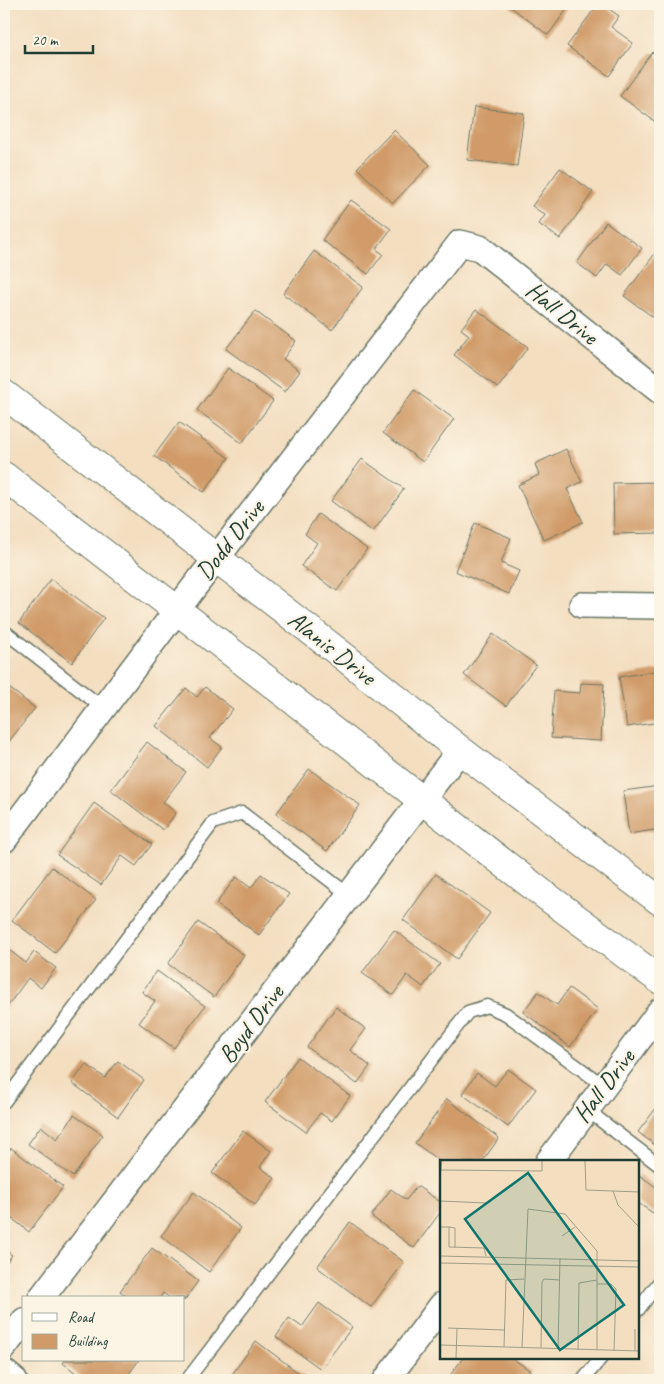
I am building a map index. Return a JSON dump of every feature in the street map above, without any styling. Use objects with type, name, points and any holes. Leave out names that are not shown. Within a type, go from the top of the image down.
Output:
[{"type":"main road","name":"Alanis Drive","points":[[4,394],[460,750],[660,901]]},
{"type":"main road","points":[[4,476],[542,893],[660,980]]},
{"type":"street","name":"Hall Drive","points":[[460,243],[480,248],[660,391]]},
{"type":"street","name":"Dodd Drive","points":[[4,840],[216,559],[460,243]]},
{"type":"street","points":[[582,605],[660,606]]},
{"type":"street","name":"Boyd Drive","points":[[43,1296],[460,750]]},
{"type":"street","name":"Hall Drive","points":[[550,1160],[660,1011]]},
{"type":"street","points":[[386,1380],[440,1308]]},
{"type":"street","points":[[4,1347],[22,1324]]},
{"type":"street","points":[[4,1372],[14,1380]]},
{"type":"lane","points":[[4,631],[103,708]]},
{"type":"lane","points":[[4,1102],[213,823],[242,813],[349,895]]},
{"type":"lane","points":[[186,1380],[468,1012],[487,1006],[506,1014],[604,1086]]},
{"type":"lane","points":[[587,1110],[660,1166]]},
{"type":"lane","points":[[639,1309],[660,1281]]},
{"type":"lane","points":[[583,1380],[600,1359]]},
{"type":"building","points":[[509,4],[571,4],[548,35]]},
{"type":"building","points":[[598,4],[602,4],[619,16],[611,27],[633,43],[609,76],[567,46]]},
{"type":"building","points":[[652,52],[660,58],[660,119],[657,123],[620,96]]},
{"type":"building","points":[[474,107],[524,113],[517,166],[467,160]]},
{"type":"building","points":[[394,130],[430,165],[393,203],[357,168]]},
{"type":"building","points":[[560,168],[593,192],[560,239],[539,224],[545,215],[532,206]]},
{"type":"building","points":[[351,200],[391,229],[376,249],[383,254],[368,274],[322,240]]},
{"type":"building","points":[[606,222],[642,248],[622,275],[607,264],[597,278],[577,263]]},
{"type":"building","points":[[314,251],[363,287],[332,330],[283,294]]},
{"type":"building","points":[[656,252],[660,255],[660,322],[624,296]]},
{"type":"building","points":[[476,309],[528,347],[498,388],[454,355],[469,335],[461,329]]},
{"type":"building","points":[[255,311],[296,341],[283,359],[300,371],[285,392],[226,349]]},
{"type":"building","points":[[228,368],[273,401],[242,443],[197,410]]},
{"type":"building","points":[[414,390],[454,419],[423,462],[383,433]]},
{"type":"building","points":[[179,422],[229,458],[204,492],[154,456]]},
{"type":"building","points":[[566,449],[582,482],[567,489],[583,522],[544,540],[518,485],[539,475],[535,464]]},
{"type":"building","points":[[362,459],[404,489],[373,532],[331,501]]},
{"type":"building","points":[[660,482],[660,533],[614,534],[613,483]]},
{"type":"building","points":[[318,514],[367,549],[337,591],[301,566],[317,543],[305,534]]},
{"type":"building","points":[[475,523],[511,538],[501,563],[519,571],[509,594],[455,571]]},
{"type":"building","points":[[51,579],[104,618],[72,663],[19,623]]},
{"type":"building","points":[[493,634],[536,665],[506,706],[464,675]]},
{"type":"building","points":[[660,670],[660,722],[627,727],[619,677]]},
{"type":"building","points":[[581,683],[604,684],[601,741],[551,738],[554,691],[580,693]]},
{"type":"building","points":[[4,684],[35,708],[7,744],[4,741]]},
{"type":"building","points":[[205,687],[233,709],[210,738],[222,747],[207,767],[156,726],[186,688],[197,697]]},
{"type":"building","points":[[147,742],[186,772],[163,802],[176,813],[163,830],[111,790]]},
{"type":"building","points":[[309,769],[360,805],[327,851],[276,814]]},
{"type":"building","points":[[660,786],[660,829],[629,834],[623,791]]},
{"type":"building","points":[[94,803],[152,844],[136,866],[122,856],[101,885],[57,855]]},
{"type":"building","points":[[52,867],[96,900],[55,953],[12,920]]},
{"type":"building","points":[[261,874],[289,894],[259,935],[216,904],[236,877],[251,888]]},
{"type":"building","points":[[436,874],[490,913],[457,959],[403,920]]},
{"type":"building","points":[[198,922],[244,955],[214,997],[168,964]]},
{"type":"building","points":[[394,930],[440,964],[423,987],[407,975],[393,995],[362,973]]},
{"type":"building","points":[[4,946],[26,963],[34,952],[56,968],[41,988],[28,978],[4,1011]]},
{"type":"building","points":[[157,971],[205,1006],[174,1048],[139,1023],[155,1001],[142,992]]},
{"type":"building","points":[[569,988],[598,1009],[570,1047],[523,1012],[538,992],[557,1005]]},
{"type":"building","points":[[336,1007],[366,1029],[350,1050],[370,1066],[357,1084],[307,1047]]},
{"type":"building","points":[[298,1057],[350,1096],[332,1121],[320,1113],[306,1132],[265,1102]]},
{"type":"building","points":[[118,1061],[144,1080],[118,1117],[72,1083],[86,1064],[105,1078]]},
{"type":"building","points":[[508,1069],[536,1089],[508,1127],[462,1094],[477,1073],[495,1086]]},
{"type":"building","points":[[447,1099],[499,1138],[483,1160],[440,1160],[440,1162],[415,1143]]},
{"type":"building","points":[[660,1103],[660,1149],[638,1132]]},
{"type":"building","points":[[74,1115],[103,1135],[73,1177],[28,1144],[41,1126],[57,1139]]},
{"type":"building","points":[[243,1131],[271,1151],[260,1167],[275,1178],[255,1205],[212,1173]]},
{"type":"building","points":[[11,1148],[63,1187],[29,1232],[4,1212],[4,1158]]},
{"type":"building","points":[[639,1175],[660,1190],[660,1203],[653,1213],[639,1204]]},
{"type":"building","points":[[417,1186],[440,1202],[440,1213],[414,1248],[371,1216],[391,1189],[406,1200]]},
{"type":"building","points":[[194,1192],[241,1228],[209,1272],[161,1236]]},
{"type":"building","points":[[350,1222],[404,1262],[371,1307],[317,1267]]},
{"type":"building","points":[[152,1248],[198,1281],[185,1300],[185,1296],[167,1296],[163,1293],[161,1296],[126,1296],[120,1291]]},
{"type":"building","points":[[4,1249],[12,1255],[4,1266]]},
{"type":"building","points":[[319,1303],[352,1327],[321,1369],[276,1337],[289,1318],[302,1327]]},
{"type":"building","points":[[256,1341],[308,1380],[228,1380]]},
{"type":"building","points":[[462,1359],[513,1359],[532,1372],[525,1380],[451,1380],[448,1378]]},
{"type":"building","points":[[138,1362],[126,1378],[129,1380],[85,1380],[63,1363]]}]
